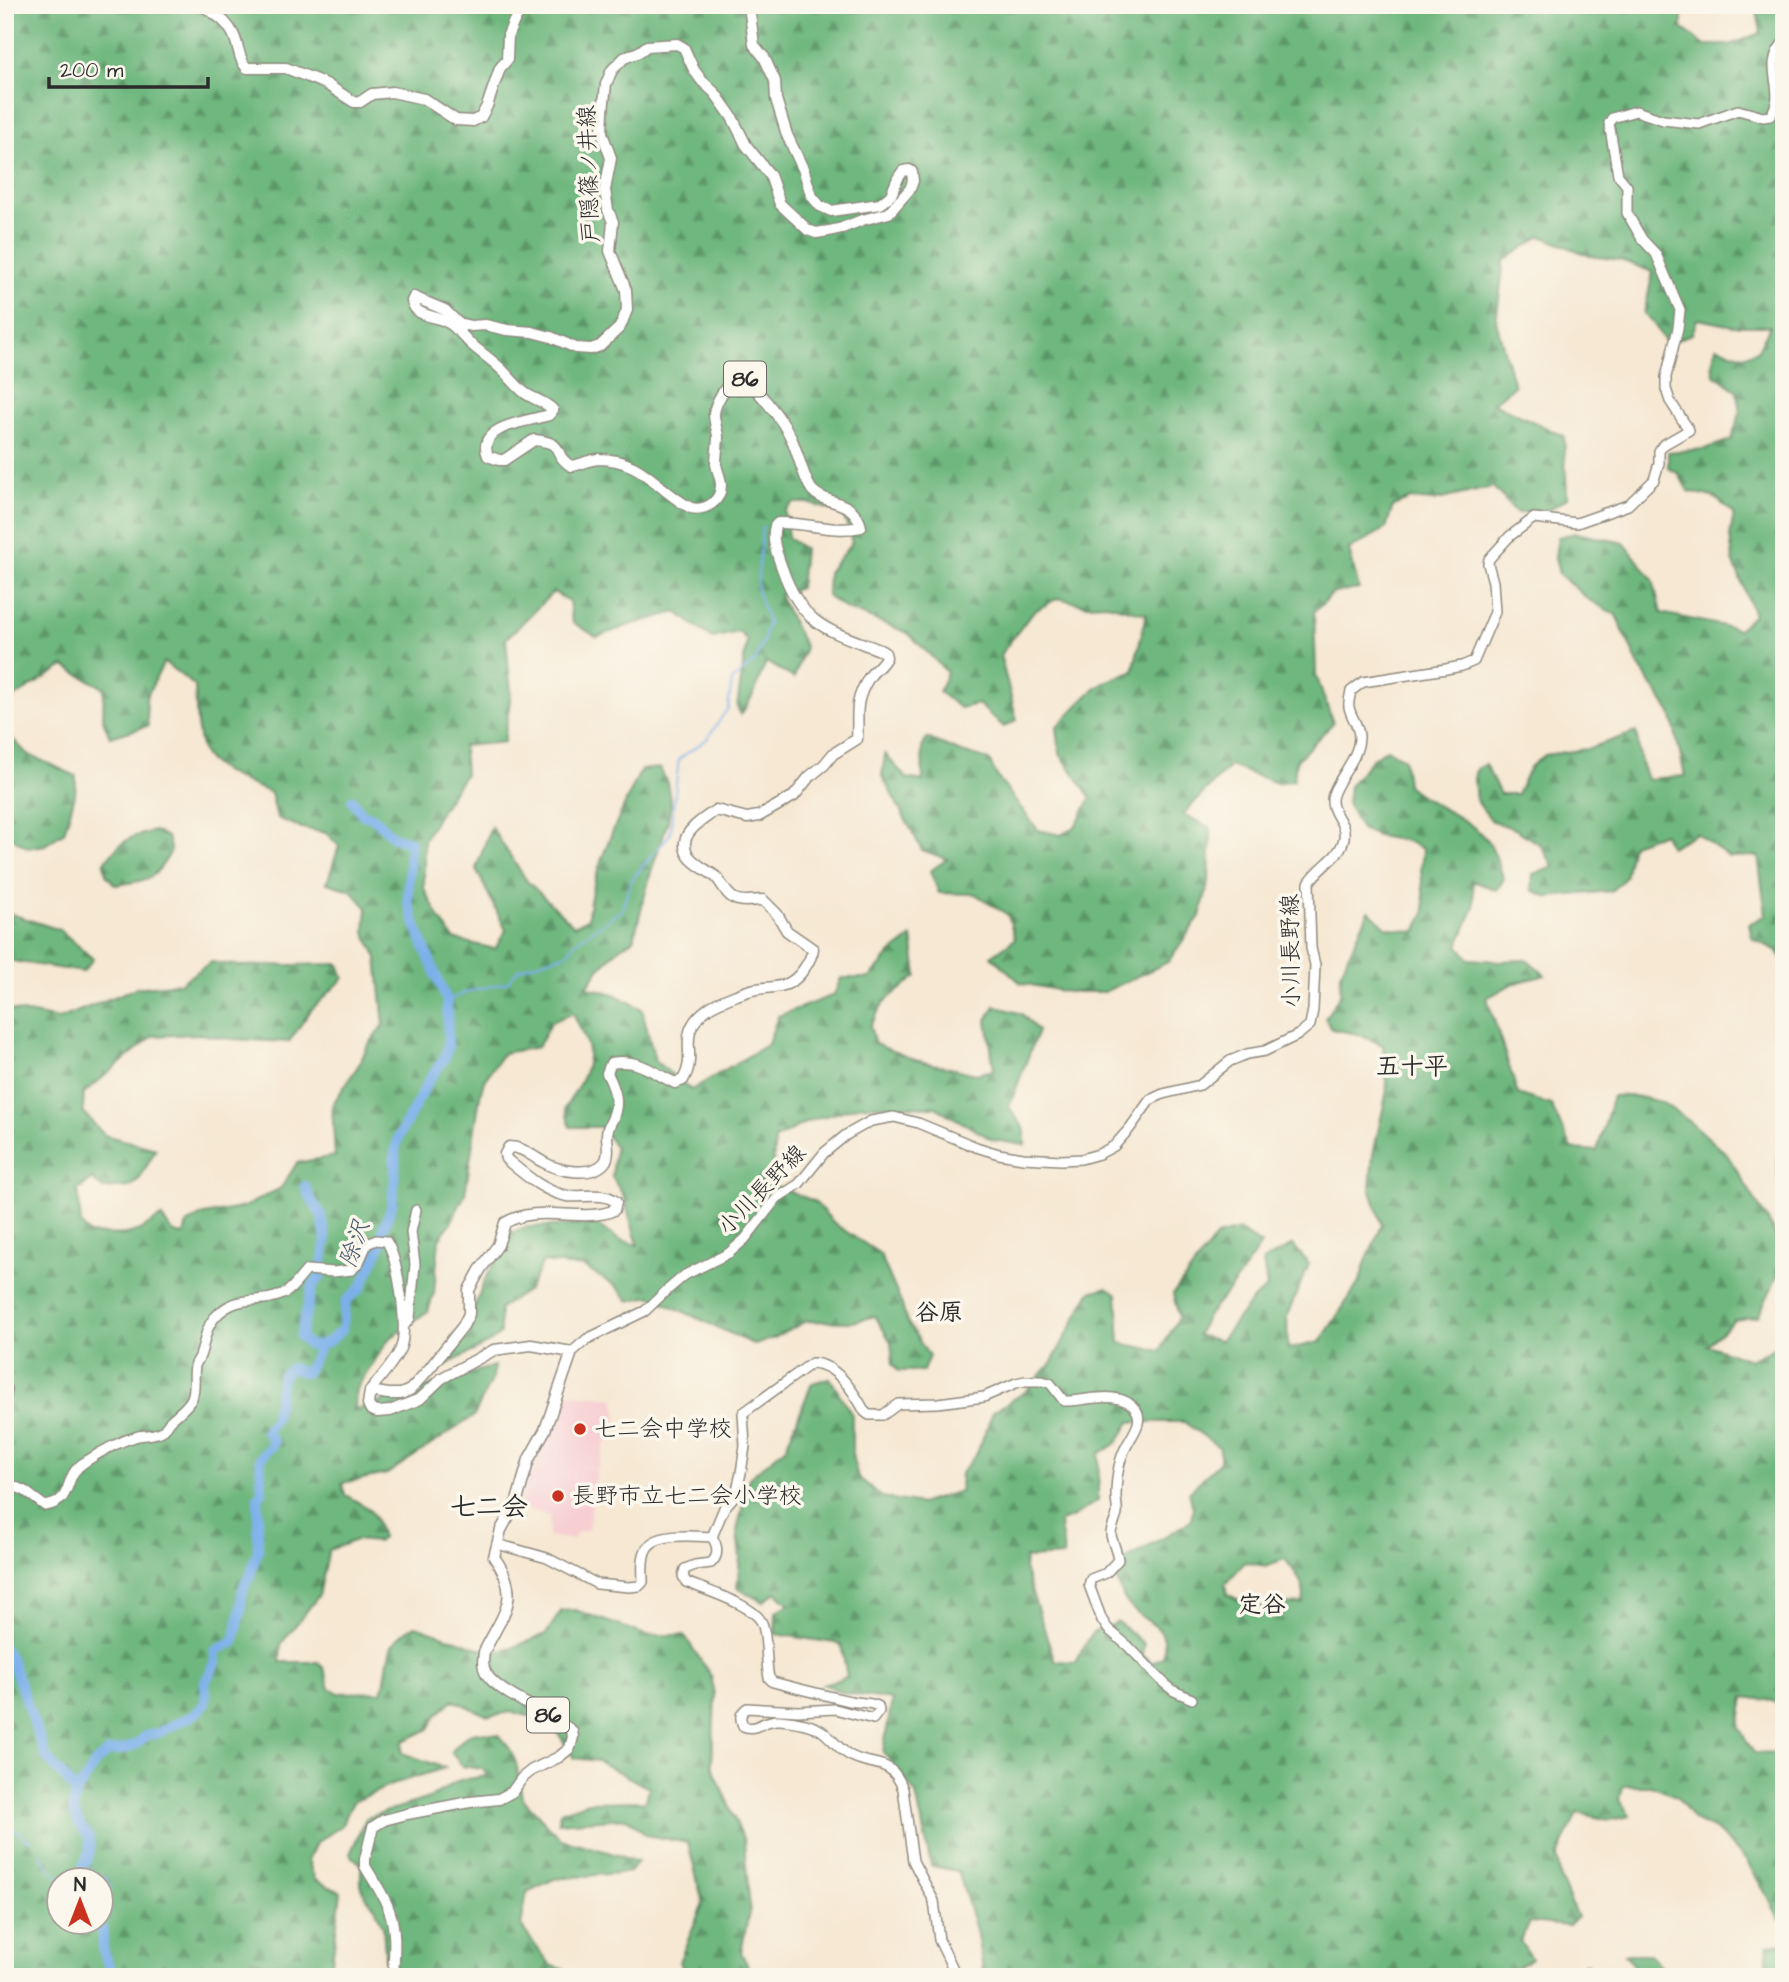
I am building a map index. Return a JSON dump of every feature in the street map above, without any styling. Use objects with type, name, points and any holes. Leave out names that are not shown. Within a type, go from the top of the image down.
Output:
[{"type":"main road","points":[[202,5],[220,16],[233,32],[243,64],[247,68],[286,68],[326,84],[354,102],[385,92],[414,96],[434,104],[457,120],[466,122],[481,117],[487,106],[500,68],[507,60],[508,35],[525,5]]},
{"type":"main road","name":"戸隠篠ノ井線","points":[[370,1391],[388,1395],[411,1390],[429,1369],[463,1326],[469,1314],[470,1290],[498,1245],[505,1223],[517,1216],[550,1212],[580,1214],[608,1213],[614,1210],[616,1202],[609,1198],[568,1196],[545,1188],[506,1159],[505,1154],[509,1147],[517,1147],[544,1164],[556,1168],[587,1172],[601,1165],[608,1154],[607,1128],[617,1104],[617,1096],[607,1073],[611,1063],[637,1062],[675,1083],[683,1080],[688,1067],[688,1034],[693,1023],[712,1006],[754,989],[790,983],[802,972],[813,955],[813,949],[787,931],[771,905],[762,900],[733,899],[714,876],[691,860],[685,842],[693,829],[716,810],[747,817],[759,816],[794,796],[833,754],[857,739],[859,696],[870,675],[883,663],[885,653],[832,632],[808,615],[795,600],[788,585],[773,532],[778,523],[815,527],[861,527],[858,516],[812,490],[786,429],[755,390],[740,377],[731,381],[715,410],[718,439],[716,466],[721,489],[712,503],[702,509],[687,507],[656,481],[624,463],[595,459],[571,466],[550,442],[534,440],[504,460],[488,456],[486,445],[497,430],[549,415],[553,410],[517,387],[505,372],[453,325],[419,313],[413,307],[412,300],[414,298],[445,310],[458,323],[532,332],[576,348],[592,349],[600,346],[620,327],[627,310],[626,290],[610,251],[613,222],[605,190],[611,158],[602,133],[603,112],[606,84],[612,70],[624,58],[647,46],[677,44],[684,48],[694,70],[715,93],[732,117],[746,145],[770,175],[780,204],[808,230],[816,233],[830,231],[889,214],[910,189],[913,181],[912,172],[908,170],[903,171],[891,195],[880,204],[831,211],[820,206],[811,195],[779,111],[775,81],[764,57],[754,45],[749,5]]},
{"type":"main road","name":"小川長野線","points":[[572,1352],[587,1339],[645,1311],[685,1275],[729,1253],[745,1239],[777,1198],[799,1184],[824,1153],[846,1135],[871,1121],[894,1117],[999,1154],[1061,1160],[1100,1154],[1114,1146],[1150,1100],[1163,1094],[1200,1086],[1230,1061],[1265,1051],[1298,1035],[1310,1025],[1315,965],[1311,948],[1309,883],[1343,843],[1345,833],[1331,803],[1355,757],[1360,738],[1357,724],[1348,706],[1351,691],[1363,682],[1462,666],[1474,661],[1495,612],[1493,582],[1488,564],[1495,551],[1534,518],[1577,523],[1628,505],[1654,480],[1659,451],[1663,445],[1689,430],[1666,388],[1680,310],[1656,254],[1627,213],[1627,186],[1618,174],[1609,124],[1612,118],[1636,111],[1663,120],[1699,124],[1738,110],[1763,117],[1770,116],[1783,102],[1783,90],[1776,64],[1779,47],[1784,42]]},
{"type":"main road","points":[[404,1326],[410,1318],[415,1264],[411,1233],[416,1210]]},
{"type":"main road","points":[[5,1482],[26,1491],[45,1507],[56,1504],[65,1496],[75,1468],[138,1436],[151,1436],[164,1430],[171,1420],[183,1411],[192,1398],[195,1366],[207,1331],[213,1318],[225,1308],[241,1300],[283,1295],[307,1270],[352,1270],[367,1244],[376,1240],[386,1241],[395,1258],[404,1326],[400,1349],[370,1391],[368,1404],[371,1410],[390,1410],[420,1399],[442,1378],[494,1350],[531,1345],[572,1352],[545,1430],[529,1459],[517,1501],[500,1530],[497,1544],[547,1558],[597,1584],[629,1587],[639,1586],[643,1582],[644,1556],[650,1545],[665,1538],[684,1535],[712,1537]]},
{"type":"main road","points":[[957,1977],[939,1940],[934,1901],[914,1861],[903,1789],[891,1768],[849,1755],[820,1730],[797,1723],[768,1720],[749,1729],[743,1727],[741,1715],[747,1709],[760,1708],[798,1711],[835,1709],[873,1719],[879,1712],[878,1706],[773,1682],[769,1678],[764,1631],[760,1619],[720,1595],[685,1582],[685,1569],[715,1560],[717,1551],[712,1537],[724,1508],[736,1494],[741,1473],[745,1446],[743,1413],[812,1363],[822,1363],[841,1377],[869,1415],[883,1415],[898,1404],[938,1403],[984,1397],[1016,1383],[1033,1380],[1050,1383],[1064,1401],[1105,1397],[1121,1400],[1135,1409],[1138,1424],[1122,1453],[1119,1472],[1116,1497],[1118,1511],[1111,1535],[1118,1560],[1106,1573],[1091,1579],[1089,1585],[1108,1629],[1165,1684],[1192,1699]]},
{"type":"main road","points":[[5,1387],[5,1405]]},
{"type":"main road","name":"86","points":[[394,1977],[393,1920],[365,1866],[373,1827],[407,1814],[499,1799],[512,1792],[532,1770],[559,1757],[573,1743],[572,1731],[492,1681],[485,1670],[482,1662],[484,1652],[510,1598],[509,1585],[494,1557],[497,1544]]},
{"type":"shaded area","points":[[561,1393],[615,1398],[617,1417],[598,1469],[575,1465],[597,1470],[588,1530],[577,1533],[573,1540],[548,1536],[550,1516],[519,1507],[533,1460],[545,1461],[534,1459]]},
{"type":"green space","points":[[5,5],[1682,5],[1682,28],[1704,45],[1730,45],[1761,33],[1756,5],[1784,5],[1784,964],[1778,951],[1753,939],[1749,924],[1766,915],[1758,856],[1729,857],[1696,833],[1670,847],[1664,833],[1632,844],[1625,878],[1611,891],[1548,897],[1532,890],[1533,874],[1554,867],[1541,845],[1515,829],[1492,821],[1476,800],[1476,769],[1485,764],[1500,794],[1517,794],[1530,767],[1545,755],[1587,749],[1636,732],[1641,763],[1647,779],[1685,776],[1671,713],[1640,668],[1616,615],[1589,600],[1559,574],[1555,557],[1558,537],[1576,533],[1624,543],[1653,580],[1661,613],[1738,629],[1754,615],[1733,560],[1730,536],[1734,514],[1716,498],[1688,491],[1678,473],[1668,468],[1668,452],[1705,449],[1731,440],[1740,413],[1737,391],[1714,374],[1712,364],[1716,347],[1744,356],[1758,350],[1770,326],[1733,326],[1697,319],[1692,334],[1666,343],[1652,321],[1644,314],[1653,272],[1620,260],[1590,256],[1541,236],[1504,261],[1496,321],[1514,386],[1493,403],[1564,436],[1567,498],[1548,510],[1517,513],[1493,487],[1433,501],[1411,499],[1393,506],[1386,528],[1349,550],[1359,589],[1333,593],[1314,612],[1316,675],[1333,723],[1296,761],[1294,780],[1277,783],[1230,766],[1183,814],[1211,828],[1209,881],[1200,916],[1168,962],[1104,992],[1068,992],[1021,983],[991,956],[1015,939],[1008,915],[975,894],[939,893],[930,871],[947,859],[922,850],[882,776],[885,754],[906,778],[923,781],[922,748],[927,738],[989,760],[998,778],[1038,830],[1061,835],[1074,828],[1091,798],[1060,754],[1057,727],[1099,686],[1133,672],[1146,614],[1107,604],[1087,605],[1058,598],[1033,612],[1000,655],[1017,720],[1004,727],[978,704],[960,708],[939,692],[947,672],[908,633],[845,608],[827,596],[828,572],[852,543],[843,513],[807,503],[793,503],[785,511],[788,538],[804,549],[800,588],[779,595],[805,647],[794,678],[766,662],[753,695],[741,715],[737,707],[747,640],[739,632],[712,638],[676,612],[597,637],[572,622],[569,601],[553,592],[506,639],[511,693],[504,742],[463,746],[465,774],[424,840],[424,889],[454,939],[495,949],[506,930],[476,869],[491,827],[527,881],[574,926],[588,918],[594,882],[601,862],[641,770],[660,768],[667,783],[671,803],[633,940],[619,948],[599,969],[587,987],[614,994],[642,1009],[655,1061],[691,1090],[768,1044],[778,1016],[834,995],[841,978],[870,978],[891,953],[912,937],[917,976],[884,1002],[870,1026],[875,1044],[915,1060],[976,1074],[994,1070],[987,1020],[995,1006],[1022,1014],[1038,1031],[1009,1107],[1025,1130],[1025,1145],[993,1140],[935,1107],[862,1105],[806,1122],[775,1139],[771,1184],[814,1201],[835,1224],[880,1254],[906,1320],[929,1356],[923,1371],[898,1371],[893,1364],[891,1342],[875,1316],[853,1322],[806,1321],[755,1345],[650,1296],[629,1301],[617,1287],[583,1267],[543,1262],[528,1290],[500,1308],[500,1334],[487,1344],[442,1367],[470,1330],[475,1305],[484,1282],[510,1233],[527,1227],[596,1224],[620,1240],[638,1245],[623,1195],[612,1177],[615,1147],[601,1127],[570,1127],[565,1108],[581,1080],[588,1058],[586,1041],[573,1013],[551,1022],[538,1047],[503,1053],[484,1081],[465,1194],[451,1223],[439,1239],[434,1293],[428,1311],[389,1339],[356,1389],[355,1410],[494,1366],[493,1376],[474,1416],[387,1474],[342,1483],[345,1495],[366,1507],[374,1516],[382,1538],[377,1542],[356,1540],[329,1550],[319,1595],[281,1644],[280,1662],[318,1662],[324,1669],[330,1688],[339,1693],[382,1692],[392,1646],[405,1632],[416,1626],[493,1653],[546,1634],[561,1611],[575,1610],[646,1635],[684,1635],[711,1676],[715,1695],[712,1765],[744,1841],[750,1908],[741,1952],[753,1977],[690,1977],[679,1962],[703,1903],[688,1843],[646,1835],[627,1818],[558,1823],[560,1812],[588,1802],[646,1801],[649,1788],[598,1761],[574,1758],[556,1730],[541,1719],[512,1712],[488,1716],[453,1700],[436,1716],[429,1729],[403,1741],[402,1753],[445,1768],[396,1783],[353,1802],[341,1826],[316,1843],[308,1860],[315,1880],[341,1892],[330,1977],[277,1977],[277,1966],[252,1960],[229,1977],[5,1977],[5,1009],[59,1019],[136,988],[180,983],[211,962],[241,966],[339,964],[344,978],[311,1010],[289,1042],[231,1039],[199,1034],[153,1036],[84,1093],[83,1112],[104,1135],[156,1149],[140,1178],[130,1187],[103,1189],[92,1179],[78,1190],[81,1224],[89,1234],[111,1235],[134,1232],[161,1217],[174,1233],[184,1235],[187,1224],[200,1216],[244,1207],[281,1188],[297,1163],[335,1156],[332,1105],[384,1024],[377,958],[365,932],[367,908],[351,890],[327,883],[339,846],[326,833],[302,828],[277,818],[271,793],[235,778],[210,762],[200,741],[195,686],[164,662],[146,698],[148,726],[110,737],[103,720],[104,688],[64,666],[5,703]]},
{"type":"green space","points":[[5,731],[27,754],[76,776],[75,795],[64,832],[45,845],[28,848],[5,833]]},
{"type":"green space","points":[[1387,749],[1404,759],[1407,785],[1471,825],[1494,851],[1504,879],[1497,890],[1473,881],[1474,907],[1458,945],[1469,959],[1528,960],[1545,975],[1512,984],[1487,998],[1518,1094],[1551,1105],[1572,1149],[1597,1151],[1613,1096],[1630,1095],[1661,1102],[1689,1121],[1726,1153],[1770,1224],[1784,1255],[1784,1263],[1758,1316],[1735,1320],[1707,1345],[1750,1360],[1784,1343],[1784,1711],[1773,1701],[1744,1697],[1739,1728],[1754,1753],[1784,1752],[1784,1920],[1779,1919],[1746,1860],[1717,1831],[1694,1820],[1676,1796],[1651,1786],[1623,1786],[1620,1800],[1630,1816],[1610,1820],[1577,1813],[1557,1858],[1561,1880],[1577,1917],[1568,1926],[1530,1922],[1520,1941],[1531,1958],[1515,1970],[1499,1977],[1028,1977],[1027,1968],[1017,1977],[978,1977],[983,1969],[976,1930],[958,1871],[931,1866],[916,1794],[883,1752],[892,1700],[845,1693],[823,1684],[847,1677],[841,1644],[775,1634],[776,1612],[789,1604],[776,1592],[763,1602],[737,1588],[740,1558],[737,1531],[749,1478],[786,1447],[812,1383],[830,1378],[852,1415],[852,1455],[858,1477],[882,1497],[920,1504],[960,1491],[961,1473],[977,1453],[993,1412],[1025,1392],[1051,1364],[1090,1292],[1107,1287],[1117,1294],[1120,1343],[1160,1351],[1179,1317],[1173,1294],[1217,1236],[1239,1230],[1261,1244],[1234,1284],[1207,1316],[1197,1335],[1220,1341],[1254,1298],[1267,1288],[1263,1261],[1293,1245],[1309,1264],[1287,1316],[1288,1349],[1320,1342],[1360,1281],[1382,1225],[1370,1188],[1373,1155],[1387,1091],[1383,1045],[1358,1034],[1332,1029],[1325,1018],[1340,995],[1341,972],[1369,911],[1386,927],[1416,932],[1425,912],[1421,871],[1423,849],[1407,841],[1377,836],[1361,829],[1347,803],[1349,786],[1373,758]],"holes":[[[1130,1422],[1184,1422],[1220,1448],[1220,1461],[1189,1492],[1193,1508],[1191,1521],[1125,1560],[1116,1578],[1126,1601],[1160,1631],[1163,1637],[1163,1657],[1152,1663],[1142,1654],[1144,1644],[1118,1622],[1092,1633],[1075,1662],[1055,1661],[1024,1569],[1025,1558],[1063,1556],[1060,1522],[1074,1517],[1098,1500],[1099,1454],[1117,1443]],[[1285,1559],[1302,1585],[1303,1603],[1254,1608],[1227,1594],[1225,1584],[1245,1562],[1265,1566]]]},
{"type":"green space","points":[[154,831],[167,837],[171,851],[160,869],[149,878],[115,885],[106,874],[104,863],[125,841]]},
{"type":"green space","points":[[5,912],[60,930],[93,959],[83,972],[5,960]]},
{"type":"green space","points":[[1784,1135],[1784,1182],[1778,1175],[1778,1144]]},
{"type":"green space","points":[[475,1732],[499,1735],[510,1749],[516,1763],[522,1798],[561,1839],[637,1862],[629,1872],[554,1879],[527,1892],[521,1926],[550,1965],[579,1977],[387,1977],[383,1926],[361,1884],[361,1864],[350,1854],[366,1818],[429,1798],[460,1780],[487,1776],[483,1769],[462,1766],[451,1752],[465,1737]]},
{"type":"green space","points":[[1784,1944],[1784,1977],[1748,1977],[1766,1968],[1768,1946]]},
{"type":"green space","points":[[1625,1954],[1650,1954],[1668,1977],[1635,1977],[1636,1968]]},
{"type":"green space","points":[[1587,1963],[1597,1977],[1567,1977]]},
{"type":"waterway","points":[[447,1001],[467,992],[508,982],[518,969],[568,953],[575,942],[622,910],[631,880],[670,834],[679,759],[707,739],[728,708],[732,681],[755,661],[763,642],[768,622],[757,590],[762,526]]},
{"type":"waterway","name":"除沢","points":[[84,1867],[90,1851],[89,1837],[73,1810],[76,1791],[96,1762],[108,1752],[137,1744],[147,1735],[156,1734],[195,1714],[205,1704],[205,1682],[216,1662],[215,1651],[234,1642],[242,1594],[258,1550],[258,1497],[262,1493],[260,1458],[274,1443],[266,1431],[275,1418],[282,1376],[291,1368],[306,1373],[322,1343],[327,1343],[342,1330],[346,1301],[361,1288],[382,1243],[383,1229],[392,1205],[395,1150],[399,1136],[429,1080],[444,1059],[448,1046],[447,1001],[408,902],[410,842],[393,837],[373,817],[363,815],[352,800]]},
{"type":"waterway","points":[[305,1186],[322,1216],[326,1240],[320,1278],[313,1284],[300,1337],[309,1345],[315,1346],[317,1351]]},
{"type":"waterway","points":[[5,1650],[11,1659],[46,1757],[76,1791]]},
{"type":"waterway","points":[[5,1820],[31,1841]]},
{"type":"waterway","points":[[40,1854],[49,1867]]},
{"type":"waterway","name":"除沢","points":[[103,1937],[104,1954],[118,1977]]},
{"type":"place","name":"七二会中学校","points":[[580,1429]]},
{"type":"place","name":"長野市立七二会小学校","points":[[558,1496]]},
{"type":"district","name":"五十平","points":[[1412,1067]]},
{"type":"district","name":"谷原","points":[[939,1313]]},
{"type":"district","name":"七二会","points":[[489,1507]]},
{"type":"district","name":"定谷","points":[[1262,1605]]}]
